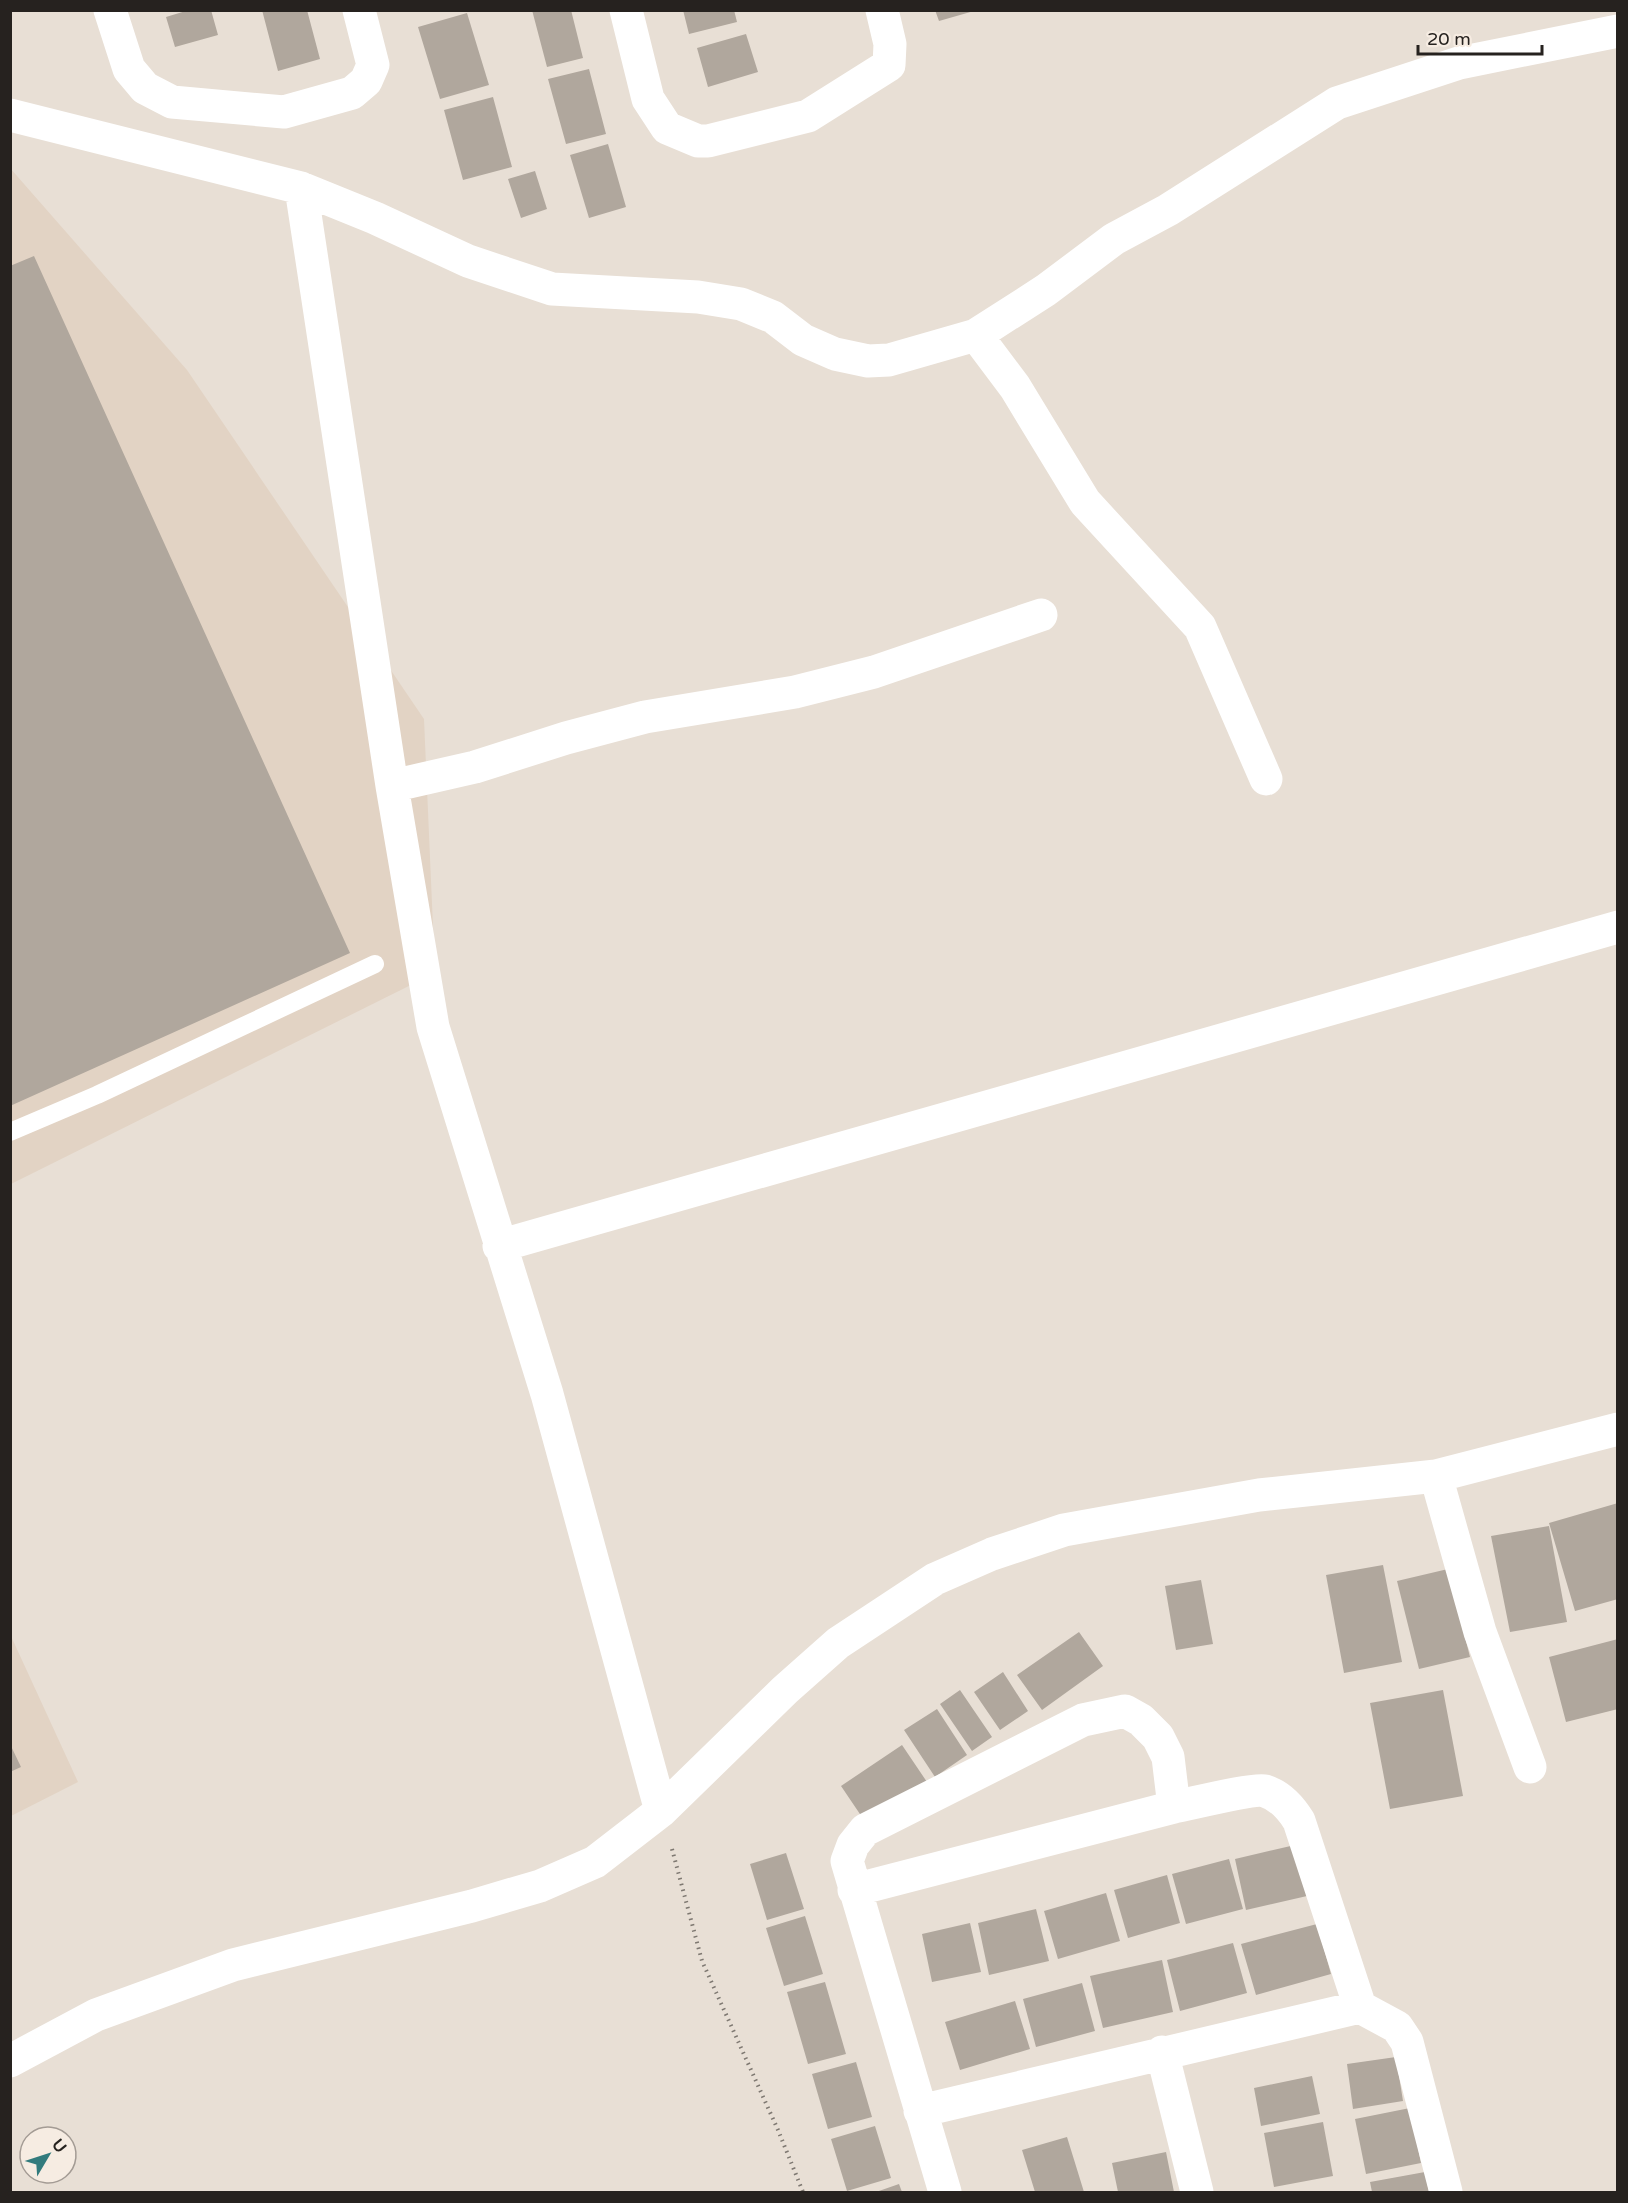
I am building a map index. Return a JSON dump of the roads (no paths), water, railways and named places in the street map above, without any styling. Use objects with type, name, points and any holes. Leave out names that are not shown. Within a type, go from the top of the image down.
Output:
[{"type":"street","points":[[110,10],[129,69],[144,88],[172,102],[284,112],[352,93],[366,81],[373,65],[359,10]]},
{"type":"street","points":[[626,10],[648,99],[667,128],[684,136],[708,141],[808,116],[889,65],[891,57],[882,10]]},
{"type":"street","points":[[10,115],[301,188],[375,218],[468,261],[552,289],[698,297],[741,304],[773,317],[803,340],[835,354],[868,361],[889,360],[976,335],[1046,290],[1114,239],[1168,210],[1337,103],[1459,63],[1617,31]]},
{"type":"street","points":[[301,188],[392,786],[433,1027],[499,1246],[547,1394],[661,1811]]},
{"type":"street","points":[[976,335],[1015,387],[1085,502],[1200,627],[1266,779]]},
{"type":"street","points":[[392,786],[475,767],[566,738],[645,717],[795,692],[874,672],[1041,615]]},
{"type":"street","points":[[499,1246],[1617,927]]},
{"type":"street","points":[[10,2061],[96,2015],[233,1965],[401,1924],[540,1886],[595,1863],[661,1811],[785,1690],[838,1643],[935,1579],[993,1554],[1058,1531],[1259,1495],[1436,1476],[1617,1429]]},
{"type":"street","points":[[1436,1476],[1479,1632],[1530,1767]]},
{"type":"street","points":[[945,2193],[854,1890],[847,1861],[853,1845],[865,1830],[1083,1720],[1125,1712],[1141,1720],[1158,1737],[1168,1757],[1174,1807]]},
{"type":"street","points":[[854,1890],[1174,1807],[1263,1790],[1282,1799],[1299,1821],[1360,2007]]},
{"type":"street","points":[[920,2111],[1360,2007],[1397,2027],[1407,2042],[1446,2193]]},
{"type":"street","points":[[1162,2052],[1197,2193]]},
{"type":"lane","points":[[10,1131],[97,1095],[375,964]]}]
